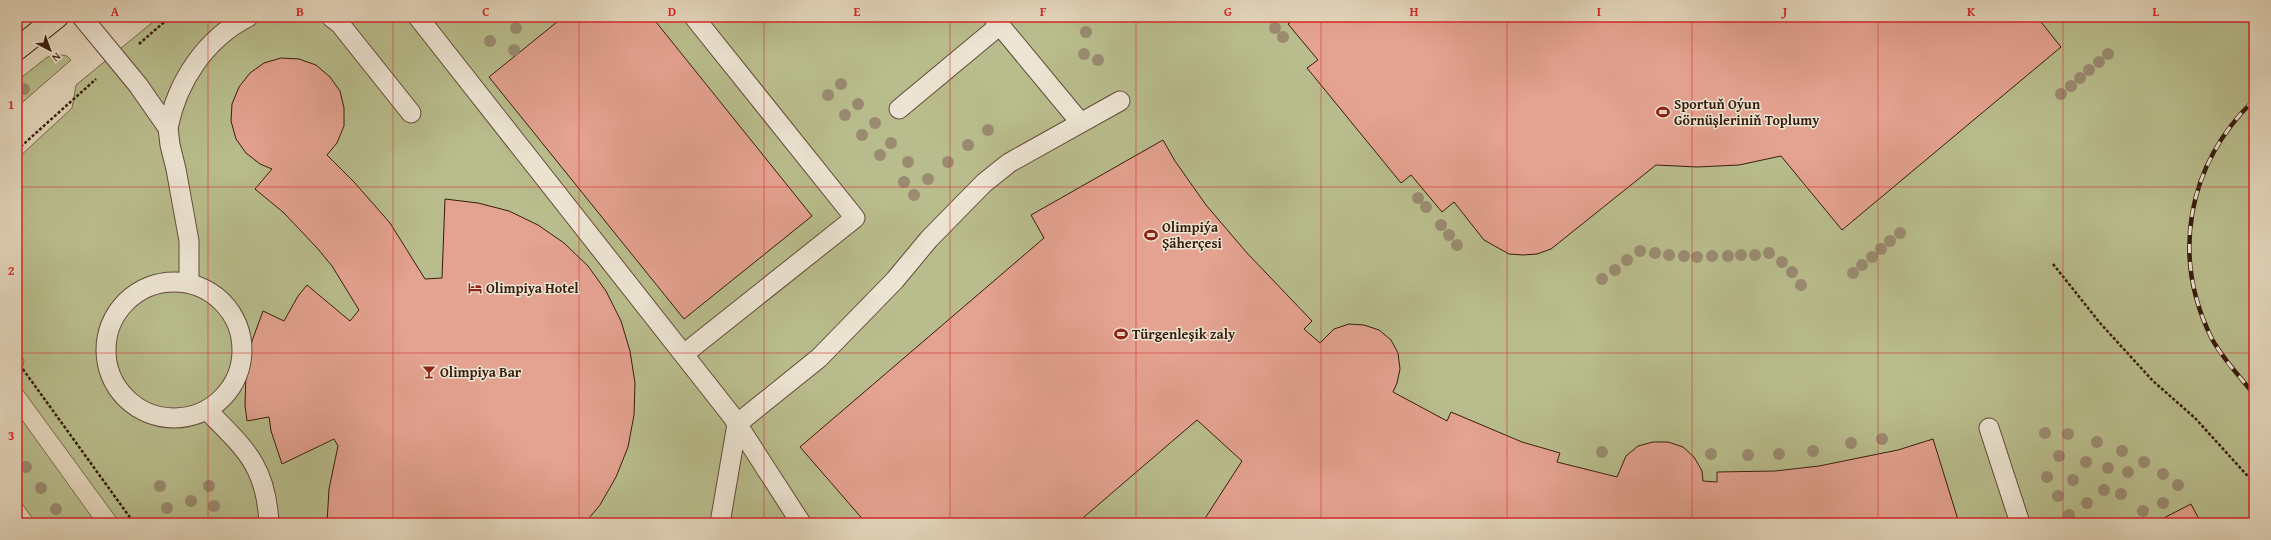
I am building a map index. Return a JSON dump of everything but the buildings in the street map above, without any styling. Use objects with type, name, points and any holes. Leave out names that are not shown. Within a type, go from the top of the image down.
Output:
[{"type":"main road","points":[[17,49],[57,17]]},
{"type":"lane","points":[[82,17],[118,61],[168,128]]},
{"type":"lane","points":[[189,283],[189,241],[176,169],[170,146],[168,128],[173,105],[185,79],[205,51],[229,27],[248,17]]},
{"type":"lane","points":[[331,17],[340,24],[411,113]]},
{"type":"lane","points":[[418,17],[684,354],[737,424],[801,523]]},
{"type":"lane","points":[[684,354],[855,218],[694,17]]},
{"type":"lane","points":[[899,109],[996,21],[1080,122]]},
{"type":"lane","points":[[720,523],[737,424],[818,358],[895,280],[935,233],[984,183],[1009,163],[1120,101]]},
{"type":"lane","points":[[173,281],[189,283],[204,288],[230,310],[237,324],[241,340],[242,357],[238,373],[230,388],[220,400],[207,410],[191,416],[175,418],[158,417],[143,411],[129,402],[118,390],[110,375],[106,359],[106,343],[109,327],[117,312],[127,299],[141,290],[156,284],[173,281]]},
{"type":"lane","points":[[207,410],[242,446],[256,467],[268,499],[269,523]]},
{"type":"lane","points":[[1989,428],[2020,523]]},
{"type":"path","points":[[17,150],[27,139],[170,17]]},
{"type":"path","points":[[2053,264],[2100,323],[2137,364],[2195,418],[2254,483]]},
{"type":"path","points":[[17,361],[134,523]]},
{"type":"green space","name":"Olimpiýa Şäherçesi","points":[[159,17],[2254,17],[2254,523],[120,523],[19,385],[24,360],[17,351],[17,159],[72,108],[76,85]]},
{"type":"green space","points":[[55,54],[67,56],[71,60],[17,107],[17,81],[46,58]]},
{"type":"green space","points":[[17,413],[96,523],[36,523],[17,497]]},
{"type":"railway","points":[[2254,100],[2232,125],[2214,153],[2201,182],[2192,212],[2189,243],[2192,275],[2199,307],[2212,339],[2226,361],[2254,394]]},
{"type":"place","name":"Sportuň Oýun Görnüşleriniň Toplumy","points":[[1663,112]]},
{"type":"place","name":"Olimpiýa Şäherçesi","points":[[1151,235]]},
{"type":"place","name":"Olimpiya Hotel","points":[[475,288]]},
{"type":"place","name":"Türgenleşik zaly","points":[[1121,334]]},
{"type":"place","name":"Olimpiya Bar","points":[[429,372]]}]
